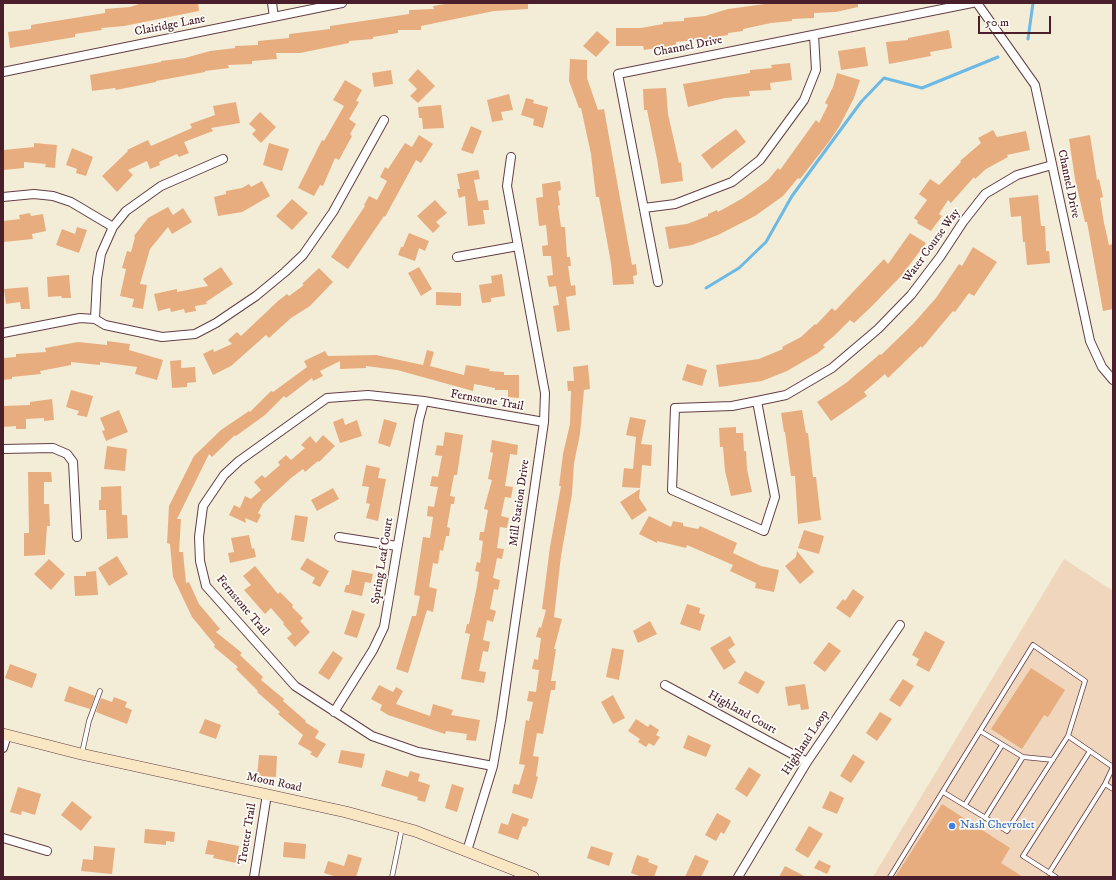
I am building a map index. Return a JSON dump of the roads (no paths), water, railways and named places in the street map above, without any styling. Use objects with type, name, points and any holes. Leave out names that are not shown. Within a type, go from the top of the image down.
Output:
[{"type":"street","points":[[272,3],[274,17]]},
{"type":"street","name":"Clairidge Lane","points":[[3,72],[342,3]]},
{"type":"street","name":"Channel Drive","points":[[658,282],[618,74],[972,3]]},
{"type":"street","name":"Channel Drive","points":[[977,3],[1035,85],[1090,341],[1102,367],[1113,380]]},
{"type":"street","points":[[644,208],[675,204],[732,182],[760,160],[804,100],[816,70],[814,34]]},
{"type":"street","points":[[3,333],[80,318],[94,319],[105,325],[162,337],[196,334],[223,319],[256,296],[303,255],[333,212],[384,120]]},
{"type":"street","name":"Mill Station Drive","points":[[467,851],[493,766],[544,422],[545,393],[507,186],[511,157]]},
{"type":"street","points":[[94,319],[97,274],[101,254],[113,227],[126,211],[161,186],[222,159]]},
{"type":"street","name":"Water Course Way","points":[[757,401],[774,497],[764,531],[672,490],[675,408],[732,406],[786,395],[832,368],[878,329],[911,295],[985,194],[1017,176],[1052,166]]},
{"type":"street","points":[[3,198],[34,194],[53,196],[70,202],[113,227]]},
{"type":"street","points":[[457,257],[518,246]]},
{"type":"street","name":"Fernstone Trail","points":[[493,766],[418,752],[372,736],[295,686],[206,586],[200,555],[199,537],[203,506],[224,475],[239,461],[327,398],[368,394],[424,401],[529,421],[544,422]]},
{"type":"street","name":"Spring Leaf Court","points":[[334,712],[373,650],[384,627],[419,420],[424,401]]},
{"type":"street","points":[[3,449],[53,448],[67,454],[73,462],[77,537]]},
{"type":"street","points":[[339,537],[397,546]]},
{"type":"street","name":"Highland Loop","points":[[738,877],[806,762],[900,625]]},
{"type":"street","name":"Highland Court","points":[[665,686],[806,762]]},
{"type":"street","points":[[3,748],[5,734]]},
{"type":"street","name":"Moon Road","points":[[5,734],[82,754],[346,812],[403,827],[533,877]]},
{"type":"street","name":"Trotter Trail","points":[[254,877],[266,794]]},
{"type":"street","points":[[3,838],[47,851]]},
{"type":"lane","points":[[890,877],[1033,645],[1085,681],[1068,736],[1007,831],[943,792]]},
{"type":"lane","points":[[82,754],[89,721],[100,691]]},
{"type":"lane","points":[[980,731],[1023,757],[1053,760]]},
{"type":"lane","points":[[1049,873],[1105,784],[1113,767],[1068,736]]},
{"type":"lane","points":[[965,805],[1002,745]]},
{"type":"lane","points":[[1056,877],[1024,856],[1090,751]]},
{"type":"lane","points":[[985,818],[1023,757]]},
{"type":"lane","points":[[1105,784],[1113,789]]},
{"type":"lane","points":[[392,877],[403,827]]},
{"type":"waterway","points":[[1028,39],[1033,3]]},
{"type":"waterway","points":[[706,288],[739,268],[766,242],[792,196],[861,102],[884,78],[922,88],[998,57]]},
{"type":"place","name":"Nash Chevrolet","points":[[952,826]]}]
